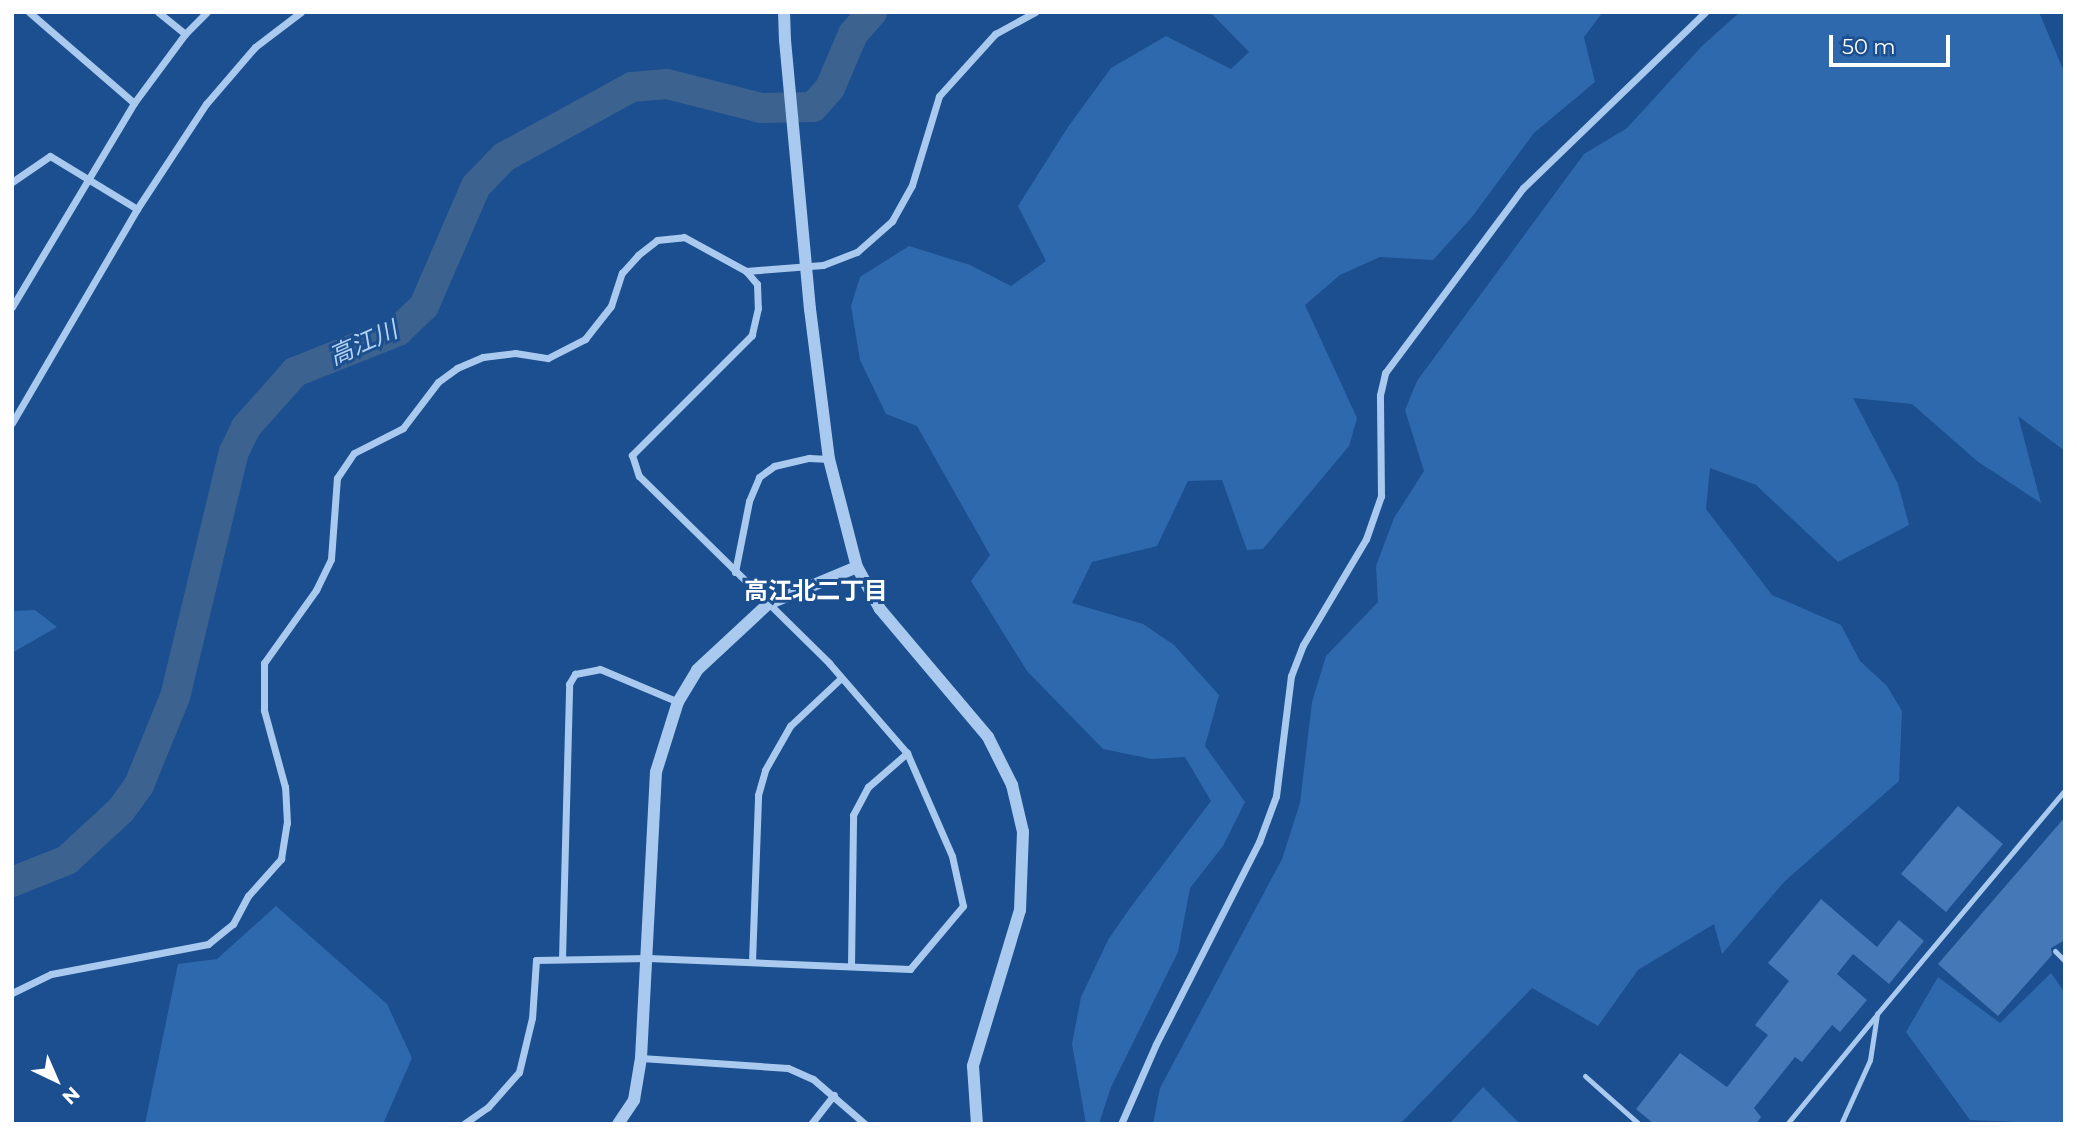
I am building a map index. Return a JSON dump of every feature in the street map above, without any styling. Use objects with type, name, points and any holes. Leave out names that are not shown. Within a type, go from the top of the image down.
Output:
[{"type":"street","points":[[29,12],[134,103]]},
{"type":"street","points":[[158,12],[185,33]]},
{"type":"street","points":[[12,307],[134,103],[185,33],[207,12]]},
{"type":"street","points":[[12,423],[137,209],[229,75],[255,47],[301,12]]},
{"type":"street","points":[[783,12],[810,309],[829,459],[857,568],[880,609],[988,737],[1012,785],[1023,832],[1020,910],[973,1066],[977,1124]]},
{"type":"street","points":[[746,271],[823,265],[857,252],[892,221],[912,185],[939,96],[995,34],[1035,12]]},
{"type":"street","points":[[1121,1124],[1156,1044],[1259,842],[1276,796],[1291,676],[1303,645],[1366,539],[1381,496],[1380,396],[1385,373],[1523,188],[1705,12]]},
{"type":"street","points":[[12,182],[50,156],[137,209]]},
{"type":"street","points":[[12,993],[51,974],[208,944],[233,924],[248,897],[281,859],[287,823],[285,787],[264,709],[264,663],[316,590],[331,559],[337,478],[354,453],[404,428],[438,382],[457,368],[483,357],[515,353],[548,358],[585,339],[611,306],[622,273],[657,240],[684,237],[746,271],[757,284],[752,335],[632,455],[639,476],[768,604],[907,753],[952,856],[963,906],[910,969],[648,958],[536,960],[532,1018],[519,1072],[488,1107],[464,1124]]},
{"type":"street","points":[[735,572],[749,501],[760,477],[774,466],[809,458],[829,459]]},
{"type":"street","points":[[618,1124],[634,1100],[642,1058],[656,772],[678,702],[705,660],[768,604],[857,568]]},
{"type":"street","points":[[562,959],[569,684],[575,674],[600,669],[678,702]]},
{"type":"street","points":[[752,962],[758,795],[765,771],[790,726],[840,679]]},
{"type":"street","points":[[851,966],[853,815],[869,787],[907,753]]},
{"type":"street","points":[[642,1058],[788,1068],[834,1094],[865,1124]]},
{"type":"street","points":[[811,1124],[834,1094]]},
{"type":"lane","points":[[1787,1124],[2062,792],[2065,799]]},
{"type":"lane","points":[[2055,951],[2065,961]]},
{"type":"lane","points":[[1841,1124],[1870,1060],[1877,1014]]},
{"type":"lane","points":[[1585,1076],[1639,1124]]},
{"type":"shaded area","points":[[1210,12],[1603,12],[1584,37],[1595,82],[1534,133],[1472,217],[1433,260],[1380,257],[1340,275],[1305,305],[1357,418],[1349,446],[1263,549],[1247,550],[1222,480],[1188,481],[1157,546],[1092,562],[1072,603],[1143,624],[1174,645],[1219,695],[1205,746],[1245,802],[1223,846],[1190,888],[1178,952],[1111,1087],[1099,1124],[1086,1124],[1072,1044],[1081,997],[1108,940],[1211,801],[1185,757],[1152,759],[1103,749],[1027,671],[971,581],[990,555],[917,426],[886,414],[860,360],[851,306],[860,277],[909,246],[970,265],[1011,286],[1046,261],[1018,206],[1068,127],[1111,68],[1166,36],[1231,69],[1249,52]]},
{"type":"shaded area","points":[[1740,12],[2039,12],[2065,74],[2065,451],[2018,416],[2041,503],[1977,461],[1912,404],[1853,398],[1898,484],[1909,525],[1838,562],[1756,485],[1710,468],[1706,509],[1772,595],[1841,625],[1860,661],[1887,686],[1902,711],[1899,781],[1785,881],[1722,954],[1714,924],[1638,970],[1598,1026],[1532,988],[1400,1124],[1153,1124],[1160,1088],[1282,859],[1300,803],[1312,702],[1326,656],[1378,602],[1376,566],[1394,518],[1424,471],[1405,410],[1417,381],[1584,154],[1627,128],[1702,46]]},
{"type":"shaded area","points":[[35,610],[57,627],[12,653],[12,611]]},
{"type":"shaded area","points":[[276,906],[387,1004],[412,1058],[383,1124],[145,1124],[178,964],[217,959]]},
{"type":"shaded area","points":[[2051,973],[2065,993],[2065,1124],[1970,1120],[1906,1032],[1938,977],[2000,1023]]},
{"type":"shaded area","points":[[1483,1087],[1520,1124],[1449,1124]]},
{"type":"building","points":[[1958,806],[2003,844],[1946,912],[1901,874]]},
{"type":"building","points":[[2065,817],[2065,940],[2051,948],[2052,955],[1998,1016],[1938,964]]},
{"type":"building","points":[[1821,899],[1877,947],[1899,920],[1924,941],[1889,984],[1853,954],[1837,974],[1867,1000],[1840,1032],[1832,1025],[1802,1062],[1795,1057],[1754,1108],[1761,1117],[1756,1124],[1654,1124],[1636,1109],[1680,1053],[1727,1087],[1768,1035],[1755,1025],[1789,981],[1768,963]]},
{"type":"waterway","name":"高江川","points":[[12,882],[67,860],[121,810],[139,785],[175,697],[234,452],[246,427],[295,372],[398,331],[424,306],[476,186],[504,157],[632,87],[667,84],[761,108],[813,107],[830,88],[853,34],[872,12]]},
{"type":"district","name":"高江北二丁目","points":[[816,591]]}]
